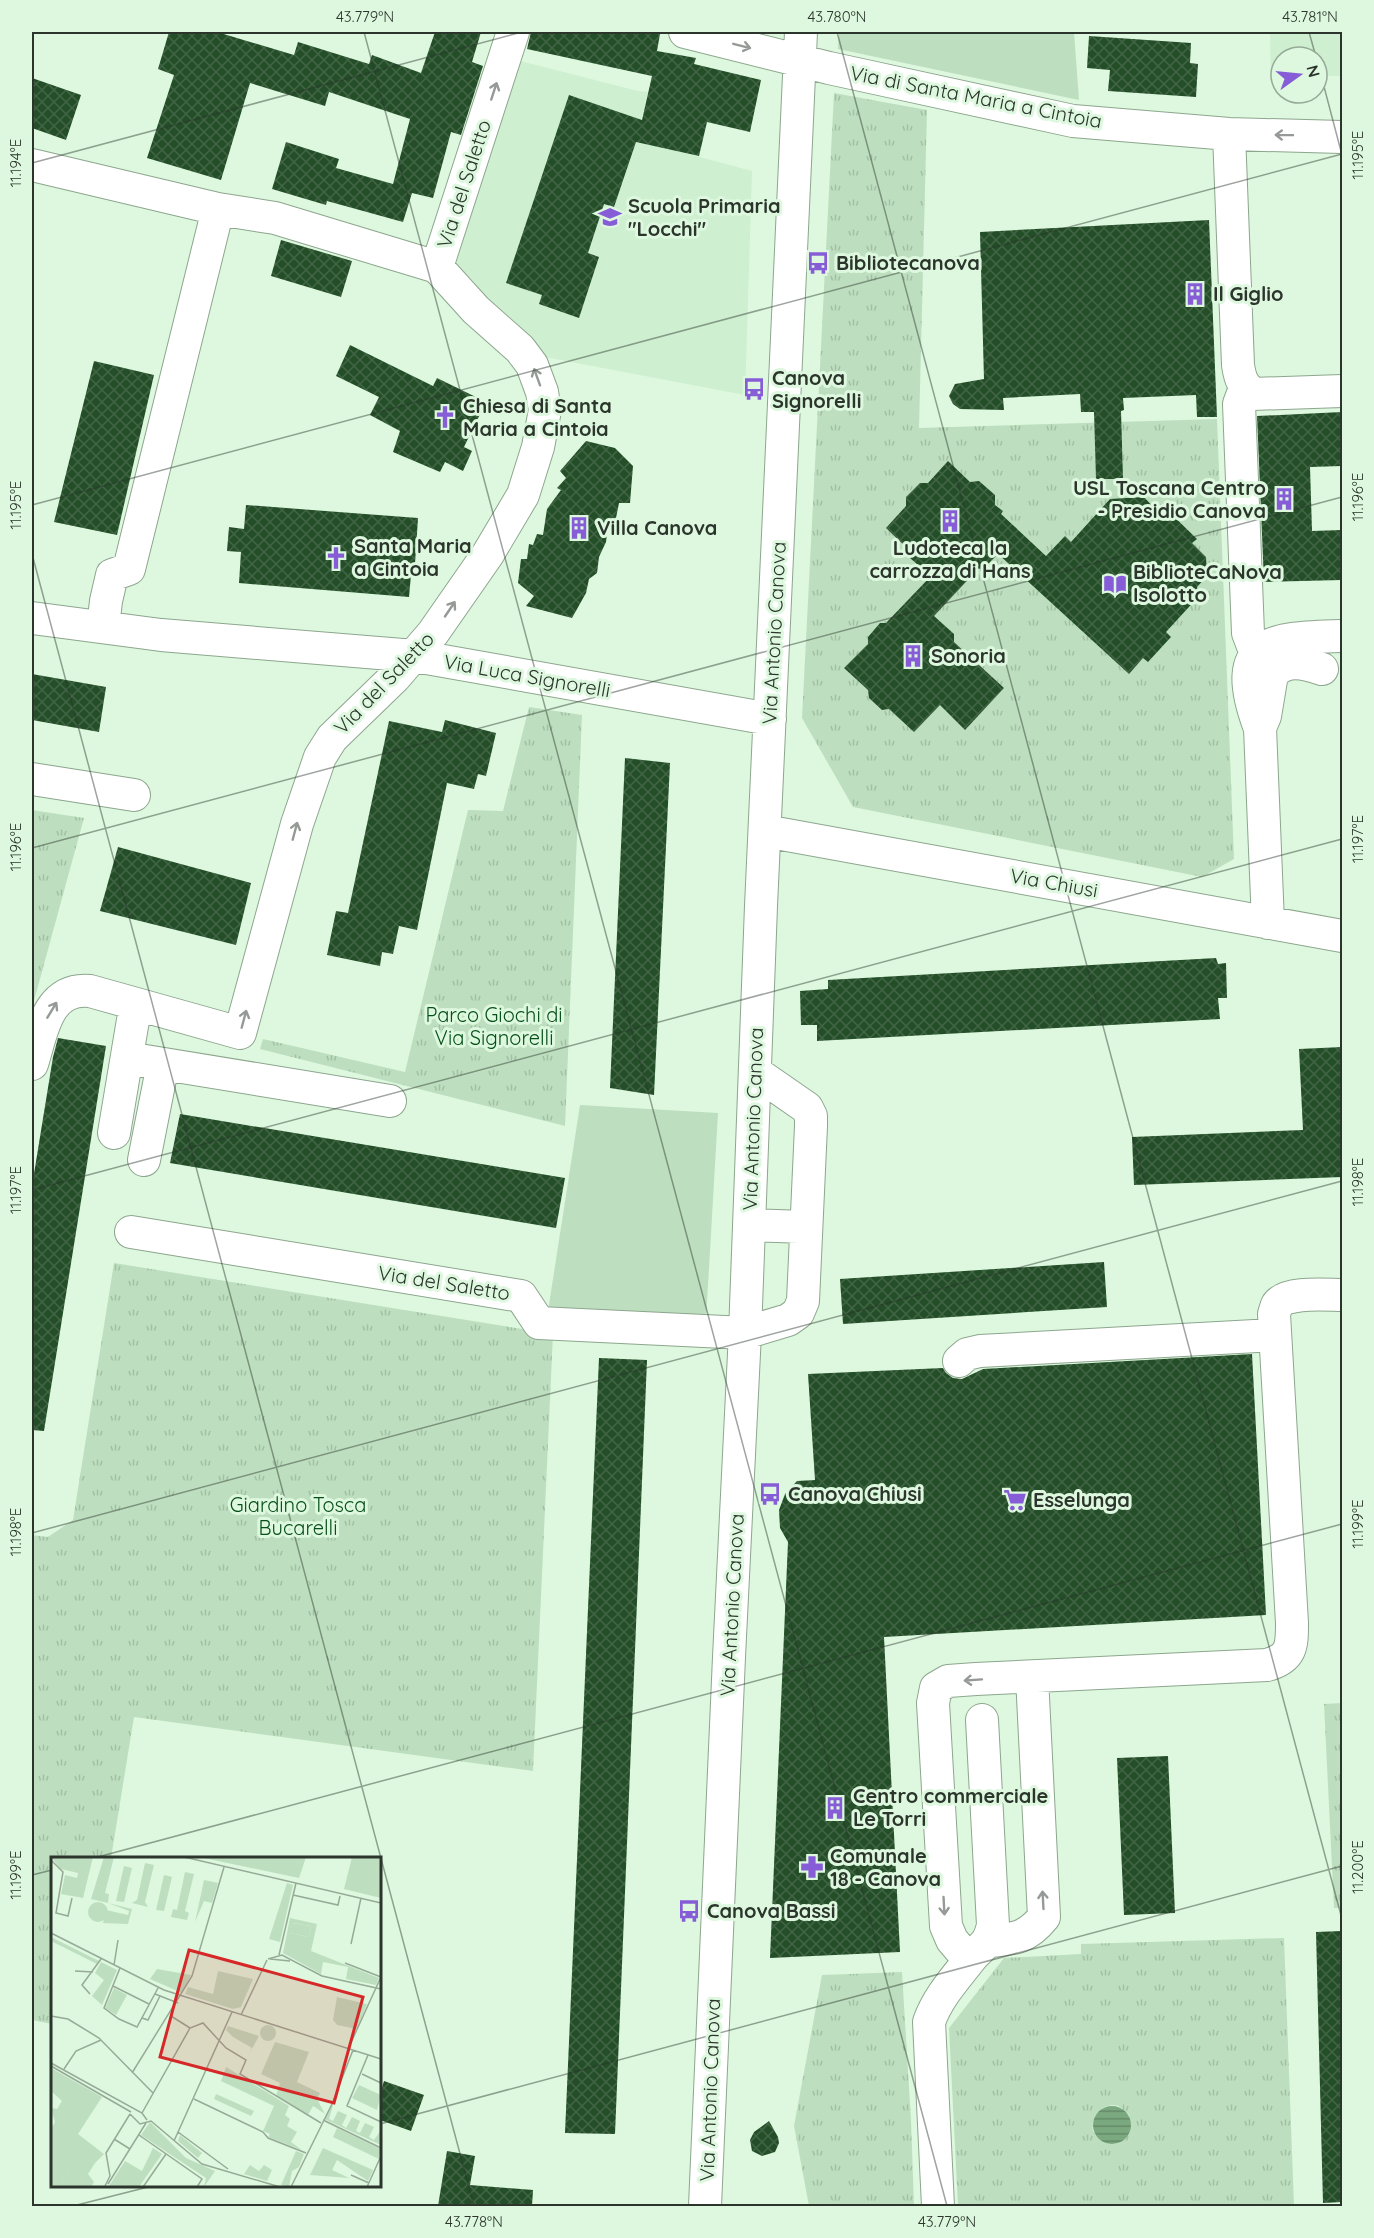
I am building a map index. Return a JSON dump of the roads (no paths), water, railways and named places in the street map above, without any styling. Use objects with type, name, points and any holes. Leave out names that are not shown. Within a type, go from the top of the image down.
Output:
[{"type":"street","name":"Via del Saletto","points":[[32,1064],[50,1011],[56,1002],[67,993],[79,990],[90,991],[240,1033],[297,824],[320,757],[332,738],[415,656],[488,554],[523,495],[538,447],[545,410],[542,392],[532,365],[520,350],[476,310],[437,267],[513,32]]},
{"type":"street","name":"Via di Santa Maria a Cintoia","points":[[698,33],[800,46],[1073,121],[1230,134],[1342,137]]},
{"type":"street","name":"Via Antonio Canova","points":[[705,2206],[800,46]]},
{"type":"street","points":[[1230,134],[1240,380],[1253,394],[1342,391]]},
{"type":"street","points":[[32,165],[218,209],[275,218],[437,267]]},
{"type":"street","points":[[103,627],[105,601],[112,575],[129,569],[218,209]]},
{"type":"street","points":[[1245,388],[1239,404],[1248,633],[1264,664],[1277,669],[1290,663],[1298,663],[1322,669]]},
{"type":"street","name":"Via Luca Signorelli","points":[[32,618],[222,641],[415,656],[770,719]]},
{"type":"street","points":[[1268,923],[1260,728],[1265,716],[1265,646],[1281,640],[1300,637],[1342,636]]},
{"type":"street","points":[[32,779],[134,795]]},
{"type":"street","name":"Via Chiusi","points":[[765,831],[1342,936]]},
{"type":"street","points":[[114,1133],[133,1020]]},
{"type":"street","points":[[127,1058],[390,1101]]},
{"type":"street","points":[[144,1160],[163,1064]]},
{"type":"street","points":[[745,1333],[788,1320],[798,1313],[803,1301],[811,1116],[807,1108],[755,1071]]},
{"type":"street","points":[[749,1225],[806,1227]]},
{"type":"street","name":"Via del Saletto","points":[[131,1232],[521,1296],[539,1323],[745,1333]]},
{"type":"street","points":[[1032,1677],[1044,1917],[1033,1931],[979,1950],[951,1940],[946,1926],[933,1703],[936,1688],[948,1681],[1268,1665],[1286,1656],[1292,1643],[1292,1623],[1274,1314],[1278,1303],[1286,1298],[1342,1295]]},
{"type":"street","points":[[959,1361],[967,1354],[980,1351],[1274,1335]]},
{"type":"street","points":[[938,2206],[929,2022],[936,2004],[979,1950],[993,1925],[982,1720]]},
{"type":"place","name":"Scuola Primaria \"Locchi\"","points":[[610,217]]},
{"type":"place","name":"Bibliotecanova","points":[[818,263]]},
{"type":"place","name":"Il Giglio","points":[[1195,294]]},
{"type":"place","name":"Canova Signorelli","points":[[754,389]]},
{"type":"place","name":"Chiesa di Santa Maria a Cintoia","points":[[445,417]]},
{"type":"place","name":"USL Toscana Centro - Presidio Canova","points":[[1284,499]]},
{"type":"place","name":"Ludoteca la carrozza di Hans","points":[[950,521]]},
{"type":"place","name":"Villa Canova","points":[[579,528]]},
{"type":"place","name":"Santa Maria a Cintoia","points":[[336,558]]},
{"type":"place","name":"BiblioteCaNova Isolotto","points":[[1115,584]]},
{"type":"place","name":"Sonoria","points":[[913,656]]},
{"type":"place","name":"Canova Chiusi","points":[[770,1494]]},
{"type":"place","name":"Esselunga","points":[[1015,1500]]},
{"type":"place","name":"Centro commerciale Le Torri","points":[[835,1808]]},
{"type":"place","name":"Comunale 18 - Canova","points":[[812,1867]]},
{"type":"place","name":"Canova Bassi","points":[[689,1911]]},
{"type":"park label","name":"Parco Giochi di Via Signorelli","points":[[494,1026]]},
{"type":"park label","name":"Giardino Tosca Bucarelli","points":[[298,1516]]}]
